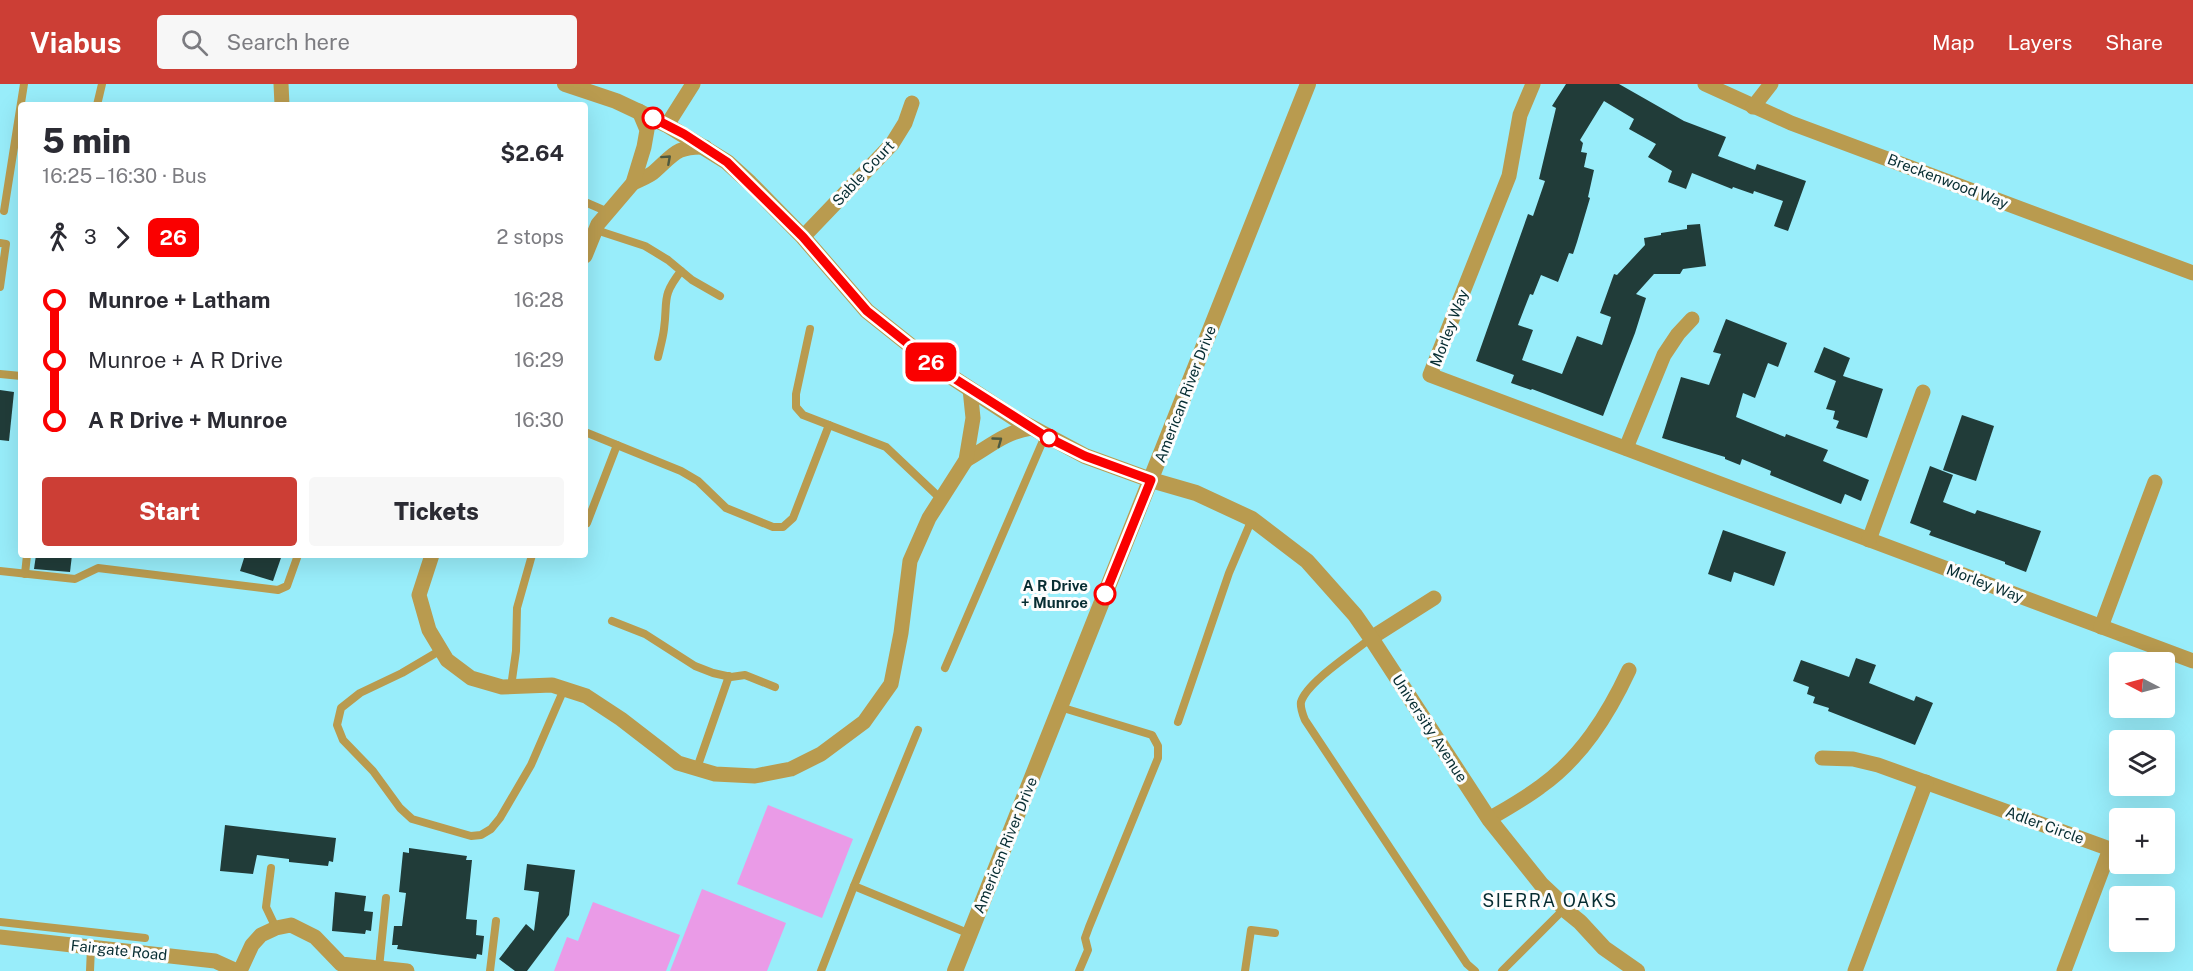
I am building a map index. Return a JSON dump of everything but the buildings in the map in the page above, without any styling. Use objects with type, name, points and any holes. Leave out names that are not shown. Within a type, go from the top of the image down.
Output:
[{"type":"street","points":[[281,84],[282,102]]},
{"type":"street","name":"University Avenue","points":[[565,84],[639,111],[705,147],[727,162],[803,237],[867,311],[941,370],[970,389],[1038,432],[1085,456],[1151,480],[1196,493],[1252,519],[1307,561],[1355,615],[1490,819],[1541,884],[1558,900],[1563,909],[1580,922],[1605,948],[1637,971]]},
{"type":"street","points":[[667,125],[693,84]]},
{"type":"street","name":"American River Drive","points":[[955,971],[1308,84]]},
{"type":"street","name":"Morley Way","points":[[1533,84],[1520,115],[1509,176],[1430,375],[2193,661]]},
{"type":"street","name":"Breckenwood Way","points":[[1704,84],[1753,107],[2193,273]]},
{"type":"street","points":[[1753,107],[1772,84]]},
{"type":"street","name":"Sable Court","points":[[803,237],[892,144],[905,123],[912,103]]},
{"type":"street","points":[[633,183],[647,130],[639,111]]},
{"type":"street","points":[[588,249],[596,230],[608,212],[633,183],[653,173],[666,158],[677,150],[689,146],[705,147]]},
{"type":"street","points":[[1626,448],[1664,355],[1678,334],[1692,319]]},
{"type":"street","points":[[431,558],[419,595],[429,630],[447,660],[471,678],[502,687],[552,686],[586,696],[621,719],[678,763],[715,774],[755,776],[791,769],[821,754],[864,722],[891,684],[902,633],[910,561],[929,518],[966,460],[973,418],[970,389]]},
{"type":"street","points":[[1869,540],[1923,392]]},
{"type":"street","points":[[966,460],[1015,430],[1038,432]]},
{"type":"street","points":[[2101,627],[2155,483]]},
{"type":"street","points":[[1371,638],[1434,598]]},
{"type":"street","points":[[1490,819],[1541,787],[1582,747],[1615,700],[1629,670]]},
{"type":"street","name":"Adler Circle","points":[[1822,758],[1853,759],[1878,765],[2110,849],[2064,971]]},
{"type":"street","points":[[1855,971],[1926,782]]},
{"type":"street","points":[[238,971],[252,945],[261,935],[276,928],[291,925],[315,937],[341,964],[407,971]]},
{"type":"street","name":"Fairgate Road","points":[[0,937],[215,961],[238,971]]},
{"type":"lane","points":[[21,102],[24,84]]},
{"type":"lane","points":[[98,102],[102,84]]},
{"type":"lane","points":[[4,211],[18,122]]},
{"type":"lane","points":[[588,203],[608,212]]},
{"type":"lane","points":[[596,230],[645,246],[720,296]]},
{"type":"lane","points":[[0,243],[6,244],[0,287]]},
{"type":"lane","points":[[658,357],[664,328],[664,302],[670,285],[681,271]]},
{"type":"lane","points":[[810,329],[796,394],[796,407],[803,415],[886,447],[941,499]]},
{"type":"lane","points":[[0,374],[18,376]]},
{"type":"lane","points":[[588,433],[689,476],[711,492],[726,508],[773,526],[783,527],[793,518],[829,425]]},
{"type":"lane","points":[[945,668],[1038,432]]},
{"type":"lane","points":[[588,519],[617,445]]},
{"type":"lane","points":[[1178,722],[1229,573],[1252,519]]},
{"type":"lane","points":[[25,574],[27,558]]},
{"type":"lane","points":[[0,571],[75,579],[98,568],[278,590],[287,585],[297,558]]},
{"type":"lane","points":[[511,687],[516,651],[517,608],[531,558]]},
{"type":"lane","points":[[612,621],[645,634],[695,666],[729,676],[744,675],[775,687]]},
{"type":"lane","points":[[1371,638],[1309,687],[1301,703],[1301,711],[1467,964],[1475,971]]},
{"type":"lane","points":[[441,650],[402,673],[360,693],[341,708],[337,725],[343,740],[373,771],[400,808],[412,819],[471,836],[481,835],[491,829],[500,818],[531,765],[564,689]]},
{"type":"lane","points":[[697,768],[729,676]]},
{"type":"lane","points":[[1059,707],[1152,735],[1158,746],[1158,758],[1085,938],[1088,950],[1079,971]]},
{"type":"lane","points":[[821,971],[918,730]]},
{"type":"lane","points":[[271,868],[266,907],[276,928]]},
{"type":"lane","points":[[854,886],[969,934]]},
{"type":"lane","points":[[379,968],[386,898]]},
{"type":"lane","points":[[1502,971],[1563,909]]},
{"type":"lane","points":[[490,971],[496,921]]},
{"type":"lane","points":[[0,922],[145,938]]},
{"type":"lane","points":[[1245,971],[1251,930],[1275,933]]},
{"type":"lane","points":[[90,971],[91,947]]},
{"type":"shaded area","points":[[768,805],[853,839],[822,918],[737,884]]},
{"type":"shaded area","points":[[702,889],[786,923],[767,971],[670,971]]},
{"type":"shaded area","points":[[593,902],[680,935],[666,971],[554,971],[567,937],[578,941]]},
{"type":"bus line","name":"26","points":[[653,118],[684,134],[727,162],[803,237],[867,311],[941,370],[1045,436],[1085,456],[1151,480],[1105,594]]},
{"type":"place","name":"A R Drive + Munroe","points":[[1105,594]]},
{"type":"district","name":"SIERRA OAKS","points":[[1550,900]]}]
